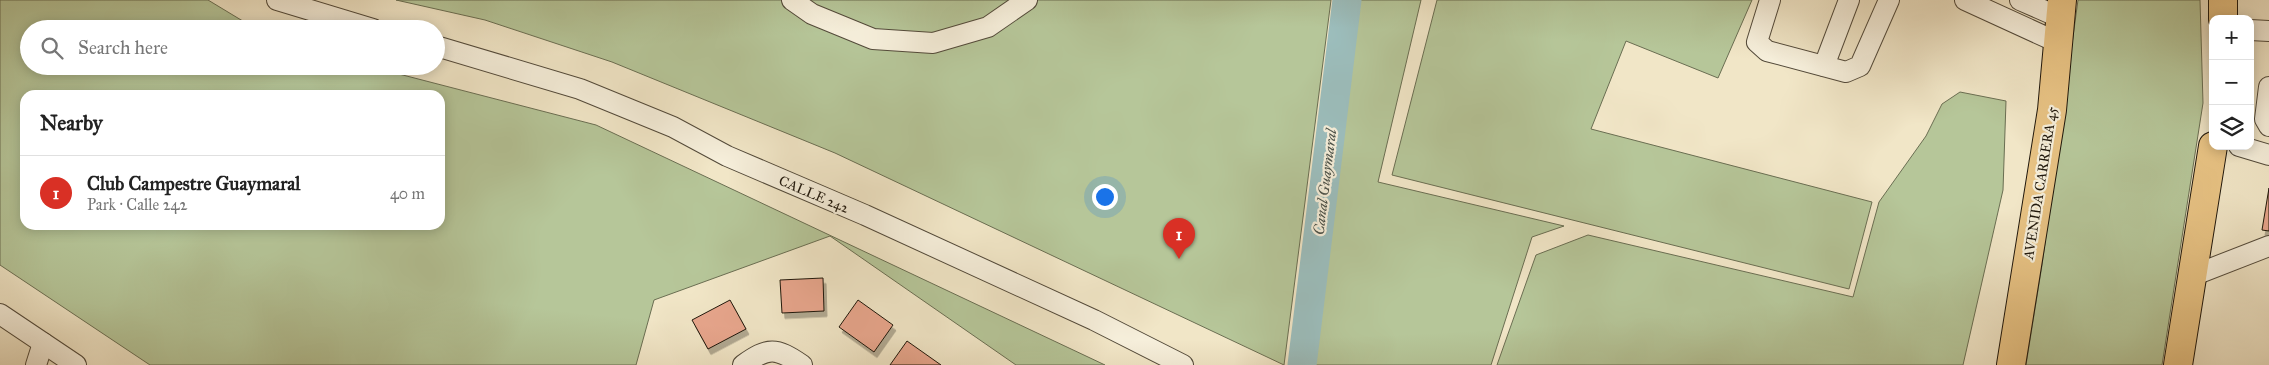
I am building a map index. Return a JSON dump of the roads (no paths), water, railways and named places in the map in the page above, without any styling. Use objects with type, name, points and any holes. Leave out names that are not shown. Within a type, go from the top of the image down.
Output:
[{"type":"highway","points":[[2223,0],[2223,15]]},
{"type":"highway","name":"AVENIDA CARRERA 45","points":[[2011,365],[2040,183],[2061,20]]},
{"type":"highway","points":[[2178,365],[2212,150]]},
{"type":"street","points":[[277,0],[343,20]]},
{"type":"street","points":[[792,0],[812,14],[873,40],[933,43],[988,27],[1027,0]]},
{"type":"street","points":[[1770,0],[1757,42],[1767,51],[1846,72],[1860,66],[1889,0]]},
{"type":"street","points":[[1824,66],[1849,0]]},
{"type":"street","points":[[1965,0],[2061,20]]},
{"type":"street","points":[[2020,0],[2061,20]]},
{"type":"street","points":[[2254,30],[2269,32]]},
{"type":"street","name":"CALLE 242","points":[[445,49],[580,89],[673,127],[728,156],[865,215],[1094,320],[1183,365]]},
{"type":"street","points":[[2268,121],[2269,87]]},
{"type":"street","points":[[2252,150],[2269,155]]},
{"type":"street","points":[[2192,276],[2269,246]]},
{"type":"street","points":[[0,314],[76,365]]},
{"type":"street","points":[[36,365],[43,343]]},
{"type":"street","points":[[743,365],[762,352],[784,353],[802,365]]},
{"type":"waterway","name":"Canal Guaymaral","points":[[1302,365],[1347,0]]},
{"type":"place","name":"Club Campestre Guaymaral","points":[[1179,259]]}]
